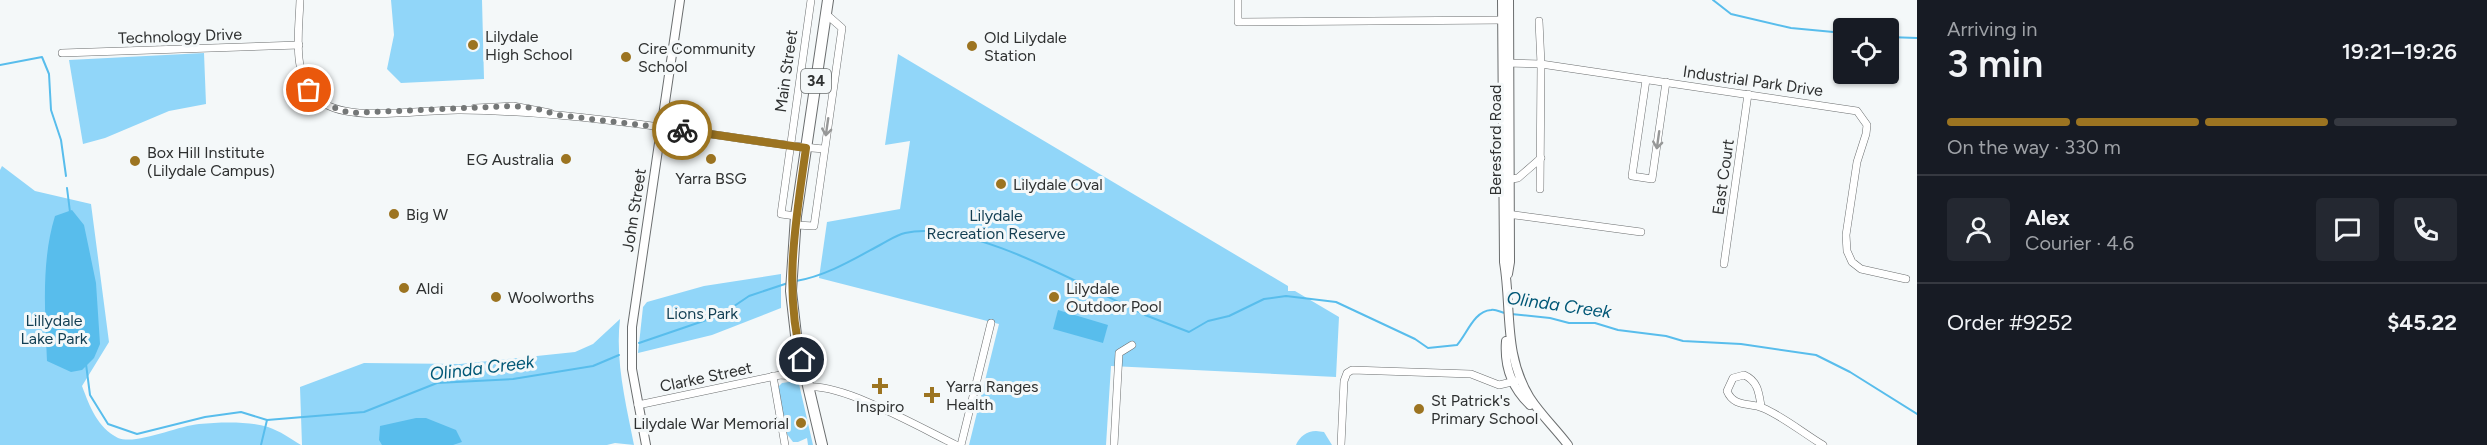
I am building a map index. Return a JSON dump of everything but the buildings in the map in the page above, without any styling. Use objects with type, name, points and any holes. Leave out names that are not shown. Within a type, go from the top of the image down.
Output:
[{"type":"highway","name":"34","points":[[822,445],[792,313],[791,291],[796,217],[828,0]]},
{"type":"main road","name":"John Street","points":[[646,445],[631,354],[635,299],[680,0]]},
{"type":"main road","name":"Beresford Road","points":[[1502,0],[1506,20]]},
{"type":"main road","name":"Beresford Road","points":[[1509,0],[1506,20],[1507,214],[1504,262],[1508,300],[1506,358],[1526,401],[1544,416],[1568,445]]},
{"type":"street","points":[[300,0],[299,45],[303,78],[309,90],[320,101],[337,110],[350,113],[461,110],[491,106],[513,109],[534,108],[558,115],[824,149]]},
{"type":"street","name":"Main Street","points":[[796,217],[781,214],[811,0]]},
{"type":"street","points":[[1238,0],[1238,22],[1506,20]]},
{"type":"street","points":[[796,217],[814,226],[842,28],[826,14]]},
{"type":"street","points":[[1539,21],[1540,189]]},
{"type":"street","name":"Technology Drive","points":[[62,53],[299,45]]},
{"type":"street","name":"Industrial Park Drive","points":[[1506,63],[1541,64],[1857,111],[1864,118],[1866,134],[1857,162],[1846,235],[1847,251],[1852,261],[1861,269],[1906,279]]},
{"type":"street","points":[[1646,80],[1632,176],[1652,179],[1666,82]]},
{"type":"street","name":"East Court","points":[[1724,264],[1748,94]]},
{"type":"street","points":[[1507,180],[1518,178],[1540,158]]},
{"type":"street","points":[[1507,214],[1641,232]]},
{"type":"street","points":[[961,445],[991,323]]},
{"type":"street","points":[[1114,445],[1119,353],[1132,345]]},
{"type":"street","name":"Clarke Street","points":[[638,405],[776,375],[802,360]]},
{"type":"street","points":[[1341,445],[1344,381],[1349,371],[1378,369],[1473,374],[1499,385],[1517,381]]},
{"type":"street","points":[[776,375],[785,445]]},
{"type":"street","name":"Clarke Street","points":[[776,375],[822,386],[873,405],[956,445]]},
{"type":"street","points":[[1761,406],[1757,385],[1752,378],[1744,375],[1733,378],[1727,391],[1731,398],[1743,405],[1761,406],[1823,445]]},
{"type":"green space","points":[[391,0],[482,0],[484,79],[401,83],[387,69],[394,35]]},
{"type":"green space","points":[[204,53],[206,104],[169,111],[105,138],[83,144],[69,60]]},
{"type":"green space","name":"Lilydale Recreation Reserve","points":[[898,54],[1288,286],[1288,291],[1295,291],[1339,317],[1336,377],[1111,366],[1106,445],[969,445],[999,324],[819,278],[827,222],[900,209],[910,141],[885,145]]},
{"type":"green space","name":"Lillydale Lake Park","points":[[2,166],[35,191],[91,204],[109,342],[82,386],[91,409],[105,428],[118,438],[136,439],[199,424],[243,423],[272,429],[301,445],[0,445],[0,170]]},
{"type":"green space","name":"Lions Park","points":[[781,274],[781,308],[712,335],[638,353],[643,307],[647,302],[704,286]]},
{"type":"green space","points":[[620,319],[620,367],[634,445],[615,443],[607,445],[302,445],[300,387],[364,363],[460,364],[575,352],[593,344]]},
{"type":"green space","points":[[795,381],[799,384],[813,445],[808,445],[807,438],[793,442],[787,434],[778,387],[782,383]]},
{"type":"green space","points":[[1316,431],[1324,432],[1332,445],[1296,445],[1304,435]]},
{"type":"shaded area","points":[[72,210],[84,225],[96,283],[100,344],[94,358],[82,370],[71,372],[47,361],[45,287],[48,251],[55,216]]},
{"type":"shaded area","points":[[1058,310],[1108,325],[1103,343],[1053,329]]},
{"type":"shaded area","points":[[426,418],[456,430],[462,442],[453,445],[382,445],[379,440],[380,426]]},
{"type":"waterway","points":[[1713,0],[1731,14],[1791,28],[1833,32]]},
{"type":"waterway","points":[[1899,37],[1917,38]]},
{"type":"waterway","points":[[0,65],[42,57],[49,74],[51,110],[61,140],[66,176]]},
{"type":"waterway","points":[[67,188],[70,212]]},
{"type":"waterway","name":"Olinda Creek","points":[[796,281],[829,271],[902,234],[931,231],[960,235],[1025,257],[1141,313]]},
{"type":"waterway","name":"Olinda Creek","points":[[639,343],[721,315],[749,296],[788,283]]},
{"type":"waterway","name":"Olinda Creek","points":[[1145,315],[1189,332],[1208,321],[1229,316],[1264,299],[1286,296],[1336,302],[1415,339],[1428,348],[1457,345],[1475,319],[1485,311],[1495,310],[1505,313]]},
{"type":"waterway","name":"Olinda Creek","points":[[1511,314],[1550,318],[1569,323],[1595,323],[1618,330],[1666,336],[1683,341],[1741,344],[1816,355],[1850,372],[1917,414]]},
{"type":"waterway","name":"Olinda Creek","points":[[261,445],[267,420],[364,412],[437,383],[513,379],[593,366],[619,355]]},
{"type":"waterway","points":[[86,364],[90,395],[108,424],[137,434],[205,417],[241,412],[267,420]]},
{"type":"way so far","points":[[309,90],[326,105],[350,113],[513,106],[534,108],[558,115],[682,130]]},
{"type":"place","name":"Lilydale High School","points":[[473,45]]},
{"type":"place","name":"Old Lilydale Station","points":[[972,46]]},
{"type":"place","name":"Cire Community School","points":[[626,57]]},
{"type":"place","name":"EG Australia","points":[[566,159]]},
{"type":"place","name":"Yarra BSG","points":[[711,159]]},
{"type":"place","name":"Box Hill Institute (Lilydale Campus)","points":[[135,161]]},
{"type":"place","name":"Lilydale Oval","points":[[1001,184]]},
{"type":"place","name":"Big W","points":[[394,214]]},
{"type":"place","name":"Aldi","points":[[404,288]]},
{"type":"place","name":"Woolworths","points":[[496,297]]},
{"type":"place","name":"Lilydale Outdoor Pool","points":[[1054,297]]},
{"type":"place","name":"Inspiro","points":[[880,386]]},
{"type":"place","name":"Yarra Ranges Health","points":[[932,395]]},
{"type":"place","name":"St Patrick's Primary School","points":[[1419,409]]},
{"type":"place","name":"Lilydale War Memorial","points":[[801,423]]},
{"type":"route","points":[[682,130],[806,148],[796,216],[791,291],[792,313],[802,360]]}]
